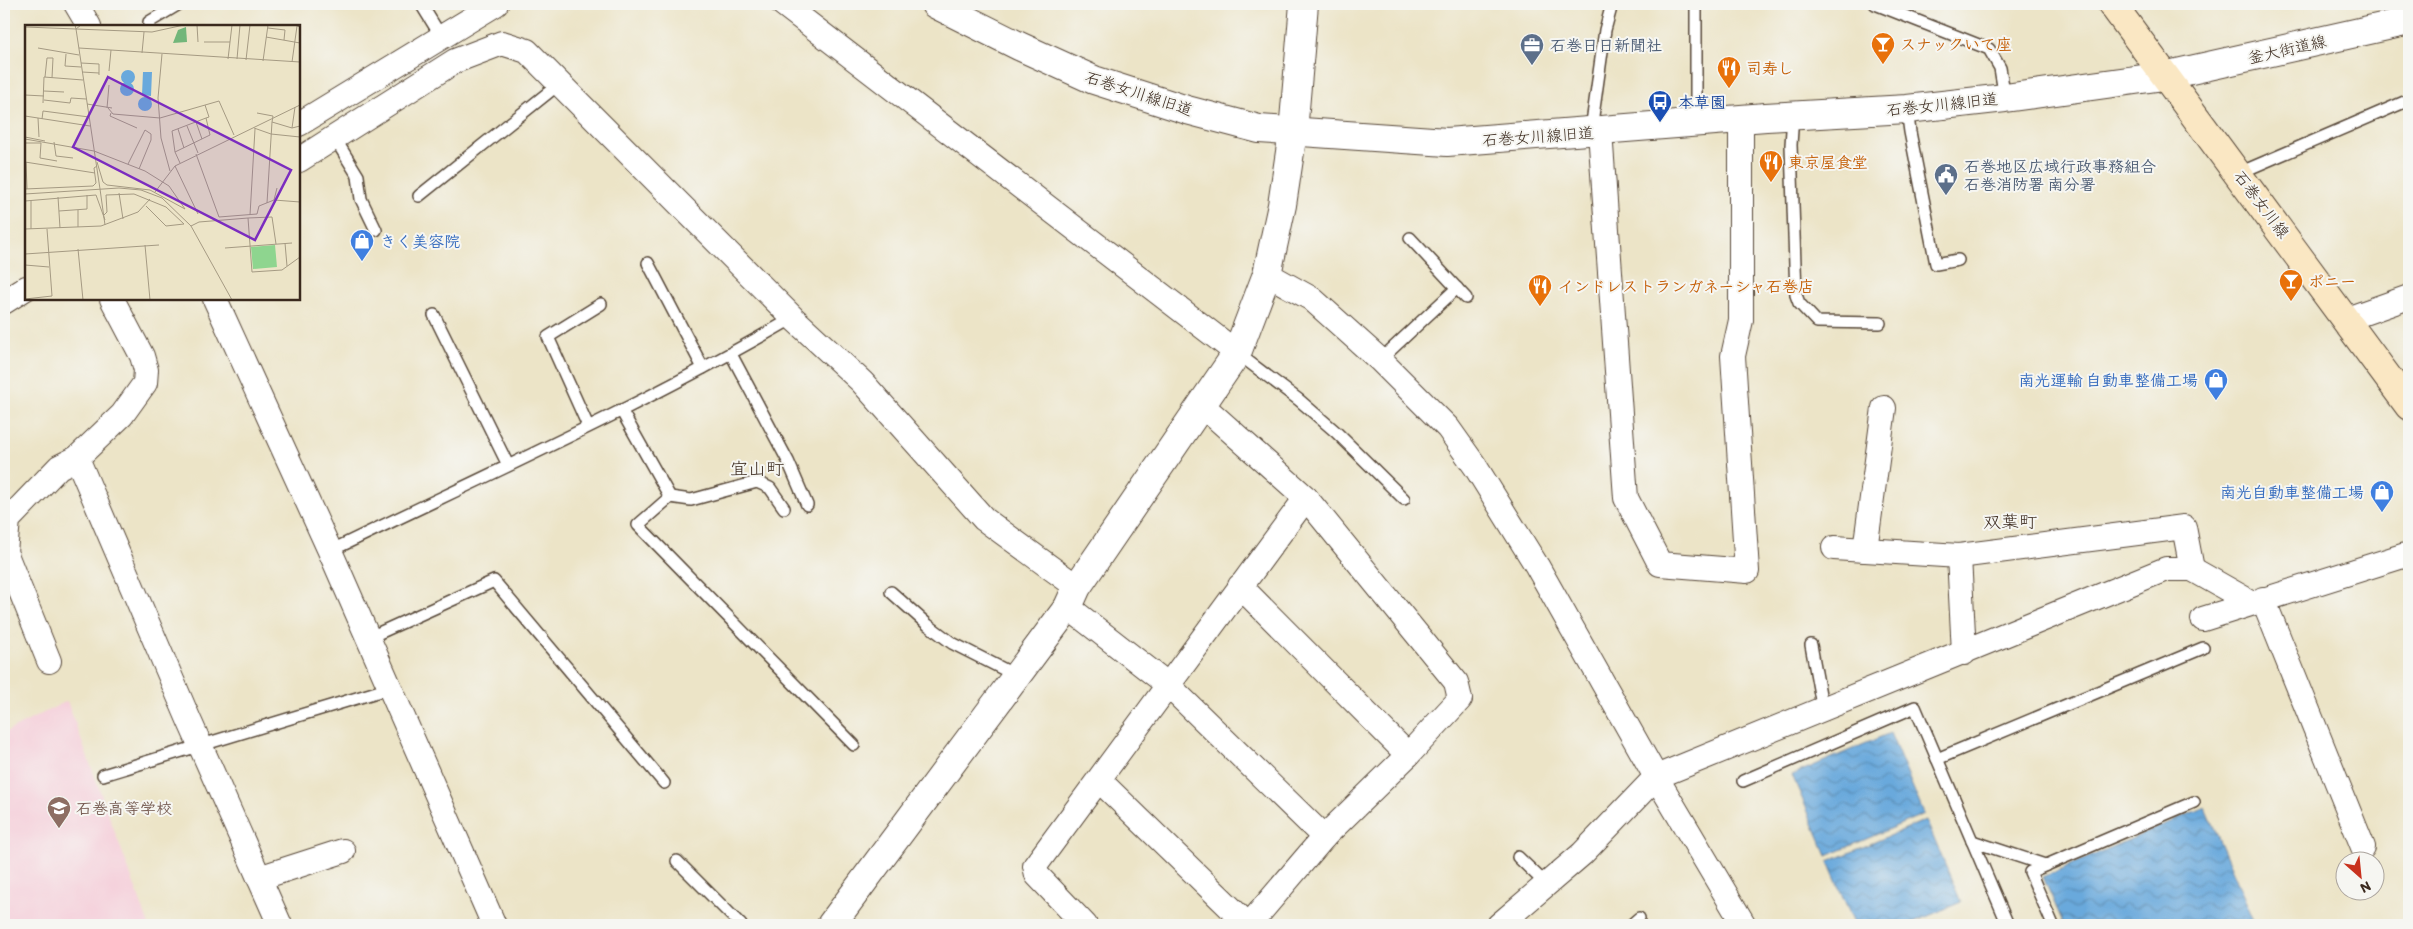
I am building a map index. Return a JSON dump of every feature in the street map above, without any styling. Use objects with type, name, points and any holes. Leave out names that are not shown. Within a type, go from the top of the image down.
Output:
[{"type":"main road","name":"石巻女川線","points":[[2112,4],[2407,400]]},
{"type":"street","points":[[76,4],[88,25]]},
{"type":"street","points":[[300,123],[496,4]]},
{"type":"street","points":[[783,4],[1237,353]]},
{"type":"street","name":"石巻女川線旧道","points":[[935,4],[1094,80],[1196,112],[1259,129],[1447,142],[1596,132],[1793,115],[1907,109],[2005,98],[2164,76]]},
{"type":"street","points":[[832,925],[1017,676],[1203,406],[1237,353],[1267,274],[1282,205],[1293,132],[1304,4]]},
{"type":"street","name":"釜大街道線","points":[[2164,76],[2409,21]]},
{"type":"street","points":[[442,38],[455,62]]},
{"type":"street","points":[[300,159],[455,62],[502,43],[527,51],[793,318],[862,382],[984,518],[1168,684],[1324,837]]},
{"type":"street","points":[[1596,132],[1626,498],[1660,564],[1748,571],[1733,356],[1741,320],[1741,119]]},
{"type":"street","points":[[1267,274],[1312,299],[1380,360],[1448,428],[1475,466],[1537,566],[1656,777],[1744,925]]},
{"type":"street","points":[[4,302],[25,289]]},
{"type":"street","points":[[2347,319],[2409,297]]},
{"type":"street","points":[[49,661],[5,552],[6,522],[59,467],[77,458],[122,415],[145,383],[146,370],[142,356],[113,300]]},
{"type":"street","points":[[215,300],[330,551],[494,925]]},
{"type":"street","points":[[1099,780],[1248,925],[1324,837],[1408,754],[1460,699],[1456,682],[1306,498],[1203,406]]},
{"type":"street","points":[[1865,550],[1884,408]]},
{"type":"street","points":[[77,458],[200,746],[280,925]]},
{"type":"street","points":[[1085,925],[1037,875],[1035,866],[1306,498]]},
{"type":"street","points":[[1834,548],[1959,556],[2184,527],[2192,569]]},
{"type":"street","points":[[2203,619],[2409,554]]},
{"type":"street","points":[[1959,556],[1964,654]]},
{"type":"street","points":[[1499,925],[1582,854],[1656,777],[1964,654],[2166,569],[2192,569],[2258,601],[2363,847]]},
{"type":"street","points":[[1240,586],[1408,754]]},
{"type":"street","points":[[259,878],[343,852]]},
{"type":"lane","points":[[150,25],[149,22],[180,4]]},
{"type":"lane","points":[[421,4],[442,38]]},
{"type":"lane","points":[[1596,132],[1605,30],[1612,4]]},
{"type":"lane","points":[[1696,4],[1696,123]]},
{"type":"lane","points":[[1875,4],[1989,49],[2000,68],[2005,98]]},
{"type":"lane","points":[[419,196],[560,84]]},
{"type":"lane","points":[[2239,173],[2409,100]]},
{"type":"lane","points":[[1907,109],[1936,264],[1958,260]]},
{"type":"lane","points":[[1793,115],[1791,145],[1796,295],[1799,303],[1817,322],[1880,324]]},
{"type":"lane","points":[[334,137],[358,176],[361,199],[376,230]]},
{"type":"lane","points":[[1410,238],[1466,298]]},
{"type":"lane","points":[[648,263],[704,368]]},
{"type":"lane","points":[[1380,360],[1456,288]]},
{"type":"lane","points":[[588,426],[548,337],[601,304]]},
{"type":"lane","points":[[434,315],[508,465]]},
{"type":"lane","points":[[330,551],[621,410],[731,354],[793,318]]},
{"type":"lane","points":[[1237,353],[1329,426],[1404,499]]},
{"type":"lane","points":[[731,354],[788,461],[807,505]]},
{"type":"lane","points":[[621,410],[670,497]]},
{"type":"lane","points":[[784,508],[770,488],[757,482],[691,500],[670,497],[638,525],[854,745]]},
{"type":"lane","points":[[368,638],[494,581],[664,782]]},
{"type":"lane","points":[[891,592],[928,625],[952,643],[1017,676]]},
{"type":"lane","points":[[1811,645],[1823,710]]},
{"type":"lane","points":[[1937,759],[2203,648]]},
{"type":"lane","points":[[103,775],[390,688]]},
{"type":"lane","points":[[1743,781],[1915,707],[2008,925]]},
{"type":"lane","points":[[2053,925],[2030,872],[2194,802]]},
{"type":"lane","points":[[1972,841],[2046,865]]},
{"type":"lane","points":[[1518,856],[1546,884]]},
{"type":"lane","points":[[677,861],[741,925]]},
{"type":"shaded area","name":"石巻高等学校","points":[[67,701],[149,925],[4,925],[4,733]]},
{"type":"water","points":[[1890,733],[1924,814],[1827,856],[1792,775]]},
{"type":"water","points":[[2205,807],[2255,923],[2250,925],[2064,925],[2043,877]]},
{"type":"water","points":[[1926,820],[1961,902],[1907,925],[1855,925],[1828,862]]},
{"type":"place","name":"スナックいて座","points":[[1883,65]]},
{"type":"place","name":"石巻日日新聞社","points":[[1532,66]]},
{"type":"place","name":"司寿し","points":[[1729,89]]},
{"type":"place","name":"本草園","points":[[1660,123]]},
{"type":"place","name":"東京屋食堂","points":[[1771,183]]},
{"type":"place","name":"石巻地区広域行政事務組合 石巻消防署 南分署","points":[[1946,196]]},
{"type":"place","name":"きく美容院","points":[[362,262]]},
{"type":"place","name":"ポニー","points":[[2291,302]]},
{"type":"place","name":"インドレストランガネーシャ石巻店","points":[[1540,307]]},
{"type":"place","name":"南光運輸 自動車整備工場","points":[[2216,401]]},
{"type":"place","name":"南光自動車整備工場","points":[[2382,513]]},
{"type":"place","name":"石巻高等学校","points":[[59,829]]},
{"type":"district","name":"宜山町","points":[[757,469]]},
{"type":"district","name":"双葉町","points":[[2010,522]]}]
